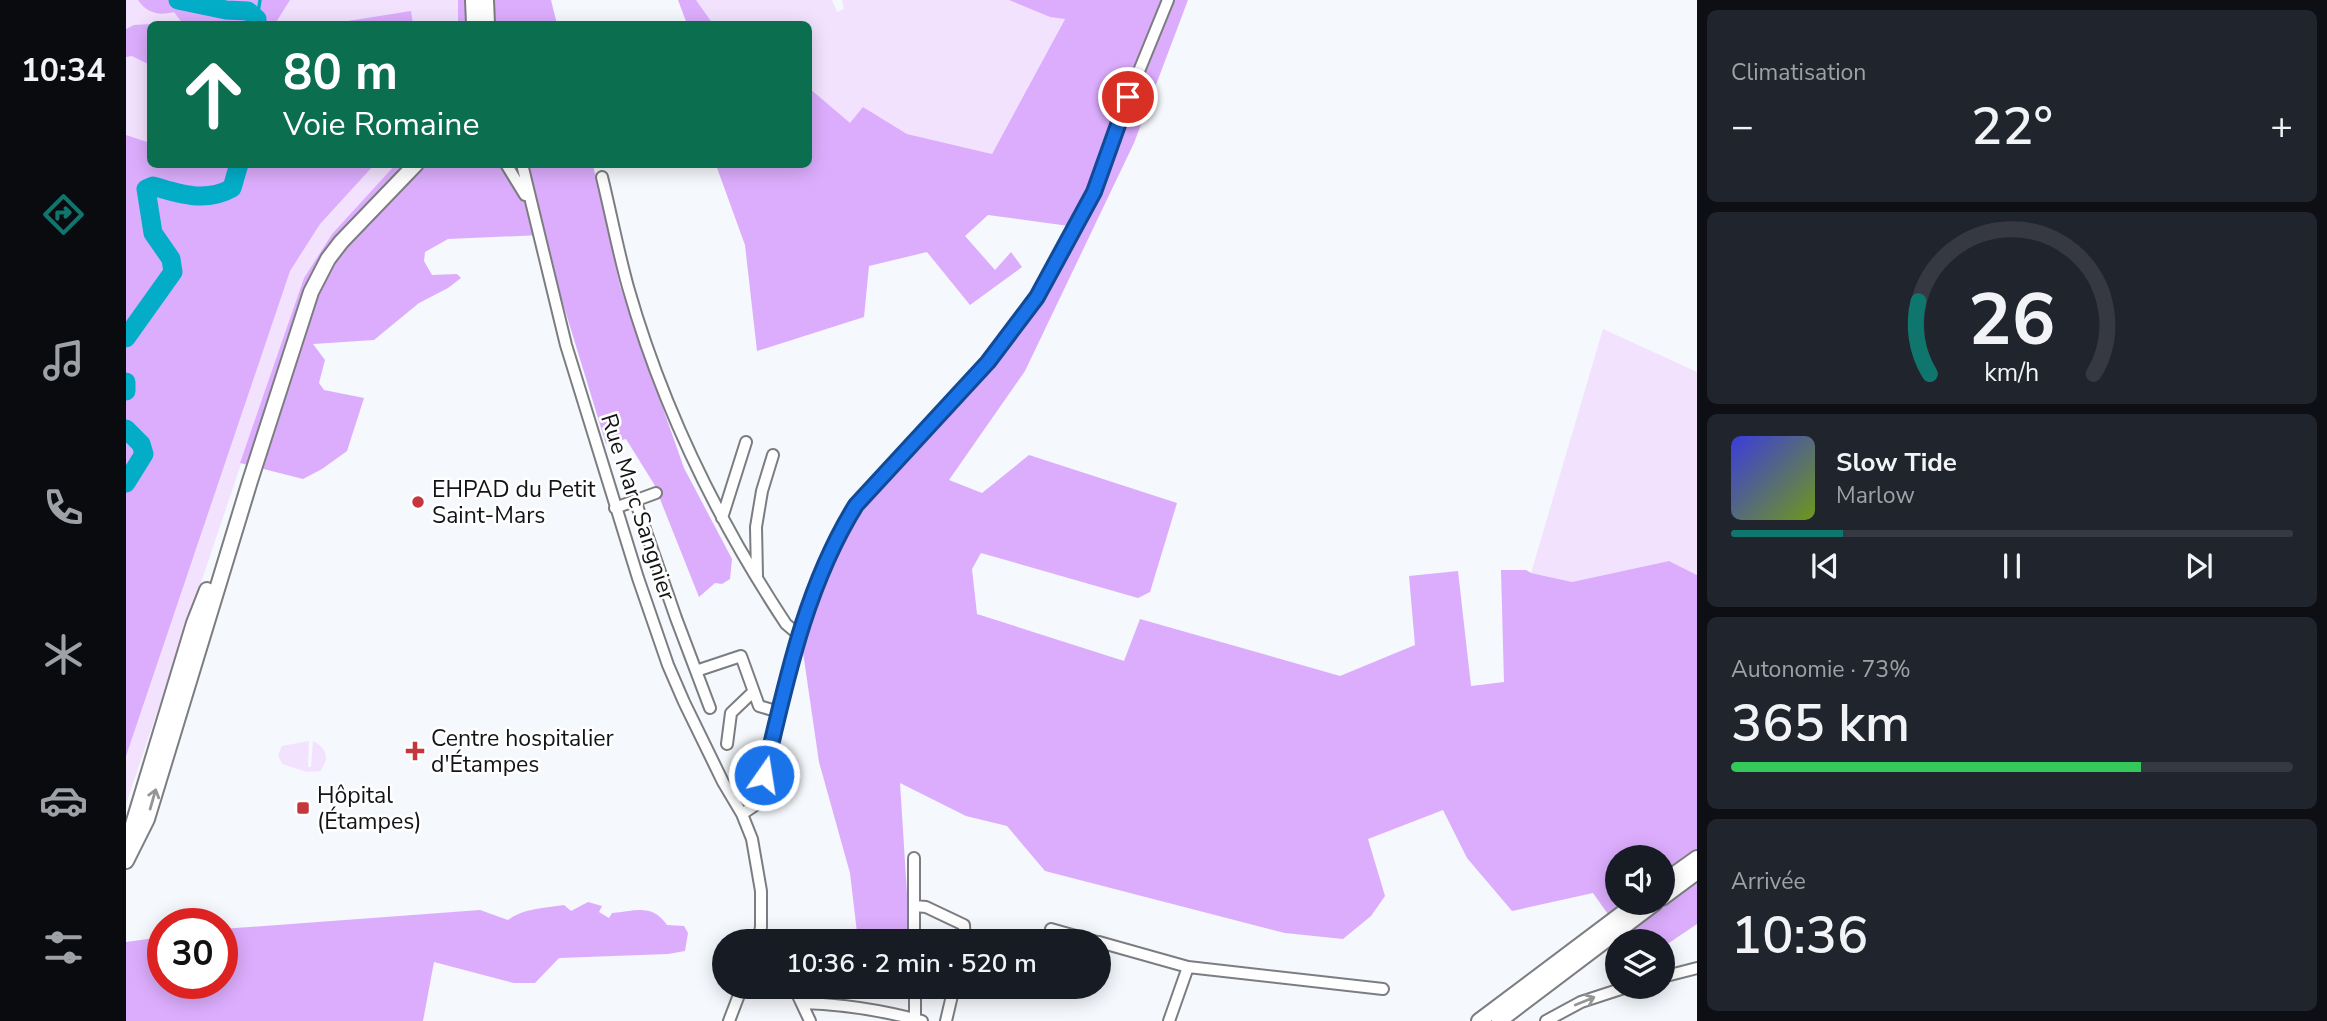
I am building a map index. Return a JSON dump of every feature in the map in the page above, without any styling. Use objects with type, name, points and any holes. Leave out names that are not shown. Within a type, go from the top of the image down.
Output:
[{"type":"main road","points":[[473,0],[474,21]]},
{"type":"main road","points":[[486,0],[487,21]]},
{"type":"main road","points":[[126,861],[147,819],[311,292],[341,242],[412,168]]},
{"type":"main road","points":[[126,850],[194,623],[250,481]]},
{"type":"main road","points":[[1675,874],[1697,858]]},
{"type":"main road","points":[[1675,888],[1697,872]]},
{"type":"main road","points":[[1479,1021],[1620,915]]},
{"type":"main road","points":[[1499,1021],[1639,915]]},
{"type":"street","points":[[742,814],[754,806],[759,796],[799,635],[829,556],[856,505],[1013,332],[1037,297],[1094,192],[1129,94],[1168,0]]},
{"type":"street","name":"Rue Marc Sangnier","points":[[509,168],[529,200]]},
{"type":"street","name":"Rue Marc Sangnier","points":[[523,168],[566,345],[615,508],[668,665],[717,772],[742,814],[752,839],[761,891],[760,929]]},
{"type":"street","points":[[602,177],[628,287],[684,439],[722,518],[757,578],[786,624],[799,635]]},
{"type":"street","points":[[722,518],[746,442]]},
{"type":"street","points":[[757,578],[756,527],[762,491],[774,456]]},
{"type":"street","points":[[615,508],[656,493]]},
{"type":"street","points":[[635,500],[710,708]]},
{"type":"street","points":[[696,671],[741,656],[759,705],[779,712]]},
{"type":"street","points":[[727,744],[731,713],[753,692]]},
{"type":"street","points":[[914,858],[914,929]]},
{"type":"street","points":[[914,906],[926,907],[964,925],[965,929]]},
{"type":"street","points":[[1111,946],[1188,967],[1383,989]]},
{"type":"street","points":[[1169,1021],[1188,967]]},
{"type":"street","points":[[1675,974],[1697,968]]},
{"type":"street","points":[[1546,1021],[1581,1002],[1605,994]]},
{"type":"street","points":[[729,1021],[737,999]]},
{"type":"street","points":[[800,999],[810,1021]]},
{"type":"street","points":[[802,1003],[840,1004],[920,1020],[917,999]]},
{"type":"street","points":[[946,1021],[951,999]]},
{"type":"shaded area","points":[[126,0],[458,0],[458,21],[147,21],[147,168],[392,168],[332,234],[304,278],[126,804]]},
{"type":"shaded area","points":[[138,0],[290,0],[277,21],[181,21],[174,12],[163,14],[145,8]]},
{"type":"shaded area","points":[[458,0],[551,0],[556,21],[458,21]]},
{"type":"shaded area","points":[[678,0],[696,0],[711,21],[686,21]]},
{"type":"shaded area","points":[[696,0],[832,0],[837,12],[844,9],[842,0],[1009,0],[1050,17],[1065,18],[992,154],[907,134],[863,107],[850,124],[812,91],[812,21],[711,21]]},
{"type":"shaded area","points":[[1009,0],[1188,0],[1134,143],[1025,371],[949,480],[982,493],[1029,455],[1177,503],[1150,592],[1138,598],[981,553],[972,569],[977,614],[1124,661],[1140,619],[1340,676],[1415,645],[1409,576],[1458,571],[1471,686],[1504,682],[1501,570],[1526,570],[1572,582],[1669,561],[1697,575],[1697,924],[1675,939],[1675,929],[1618,929],[1609,915],[1675,915],[1675,845],[1605,845],[1605,910],[1593,893],[1512,911],[1467,858],[1443,810],[1368,839],[1385,896],[1371,916],[1343,939],[1285,933],[1045,871],[1007,826],[966,816],[900,783],[909,929],[857,929],[850,873],[819,762],[798,618],[846,528],[999,352],[1069,226],[988,215],[965,236],[995,270],[1011,252],[1022,267],[970,305],[927,252],[869,266],[864,317],[757,351],[745,245],[717,168],[812,168],[812,91],[850,123],[863,107],[907,134],[992,154],[1065,19],[1050,17]]},
{"type":"shaded area","points":[[411,11],[413,21],[348,21]]},
{"type":"shaded area","points":[[147,24],[147,64],[132,56],[126,57],[126,29],[134,25]]},
{"type":"shaded area","points":[[126,135],[147,142],[147,168],[371,168],[320,224],[290,271],[126,756]]},
{"type":"shaded area","points":[[392,168],[594,168],[620,286],[684,468],[732,559],[730,579],[722,584],[715,583],[699,597],[654,484],[626,439],[606,444],[542,235],[448,239],[425,252],[424,261],[432,275],[457,274],[461,278],[419,303],[374,340],[313,344],[325,360],[319,383],[324,390],[364,398],[347,451],[303,479],[240,463],[304,278],[332,234]]},
{"type":"shaded area","points":[[1603,329],[1697,372],[1697,575],[1669,561],[1572,582],[1531,573]]},
{"type":"shaded area","points":[[309,741],[308,767],[311,767],[313,741],[326,754],[320,771],[307,772],[282,764],[278,755],[282,746]]},
{"type":"shaded area","points":[[588,902],[602,906],[599,912],[609,918],[612,913],[649,911],[667,925],[684,926],[688,933],[685,951],[559,958],[535,983],[514,983],[434,962],[423,1021],[126,1021],[126,942],[147,939],[147,999],[238,999],[238,928],[480,910],[508,920],[528,911],[564,905],[571,911]]},
{"type":"waterway","points":[[178,0],[226,10],[248,11],[257,21]]},
{"type":"waterway","points":[[257,19],[260,0]]},
{"type":"waterway","points":[[126,338],[173,272],[171,259],[153,233],[146,189],[153,186],[192,196],[222,193],[232,188],[238,168]]},
{"type":"waterway","points":[[126,382],[126,391]]},
{"type":"waterway","points":[[126,429],[141,444],[144,454],[126,483]]},
{"type":"place","name":"EHPAD du Petit Saint-Mars","points":[[418,502]]},
{"type":"place","name":"Centre hospitalier d'Étampes","points":[[415,751]]},
{"type":"place","name":"Hôpital (Étampes)","points":[[303,808]]},
{"type":"route","points":[[764,775],[799,635],[842,528],[856,505],[1013,332],[1037,297],[1094,192],[1128,97]]}]
